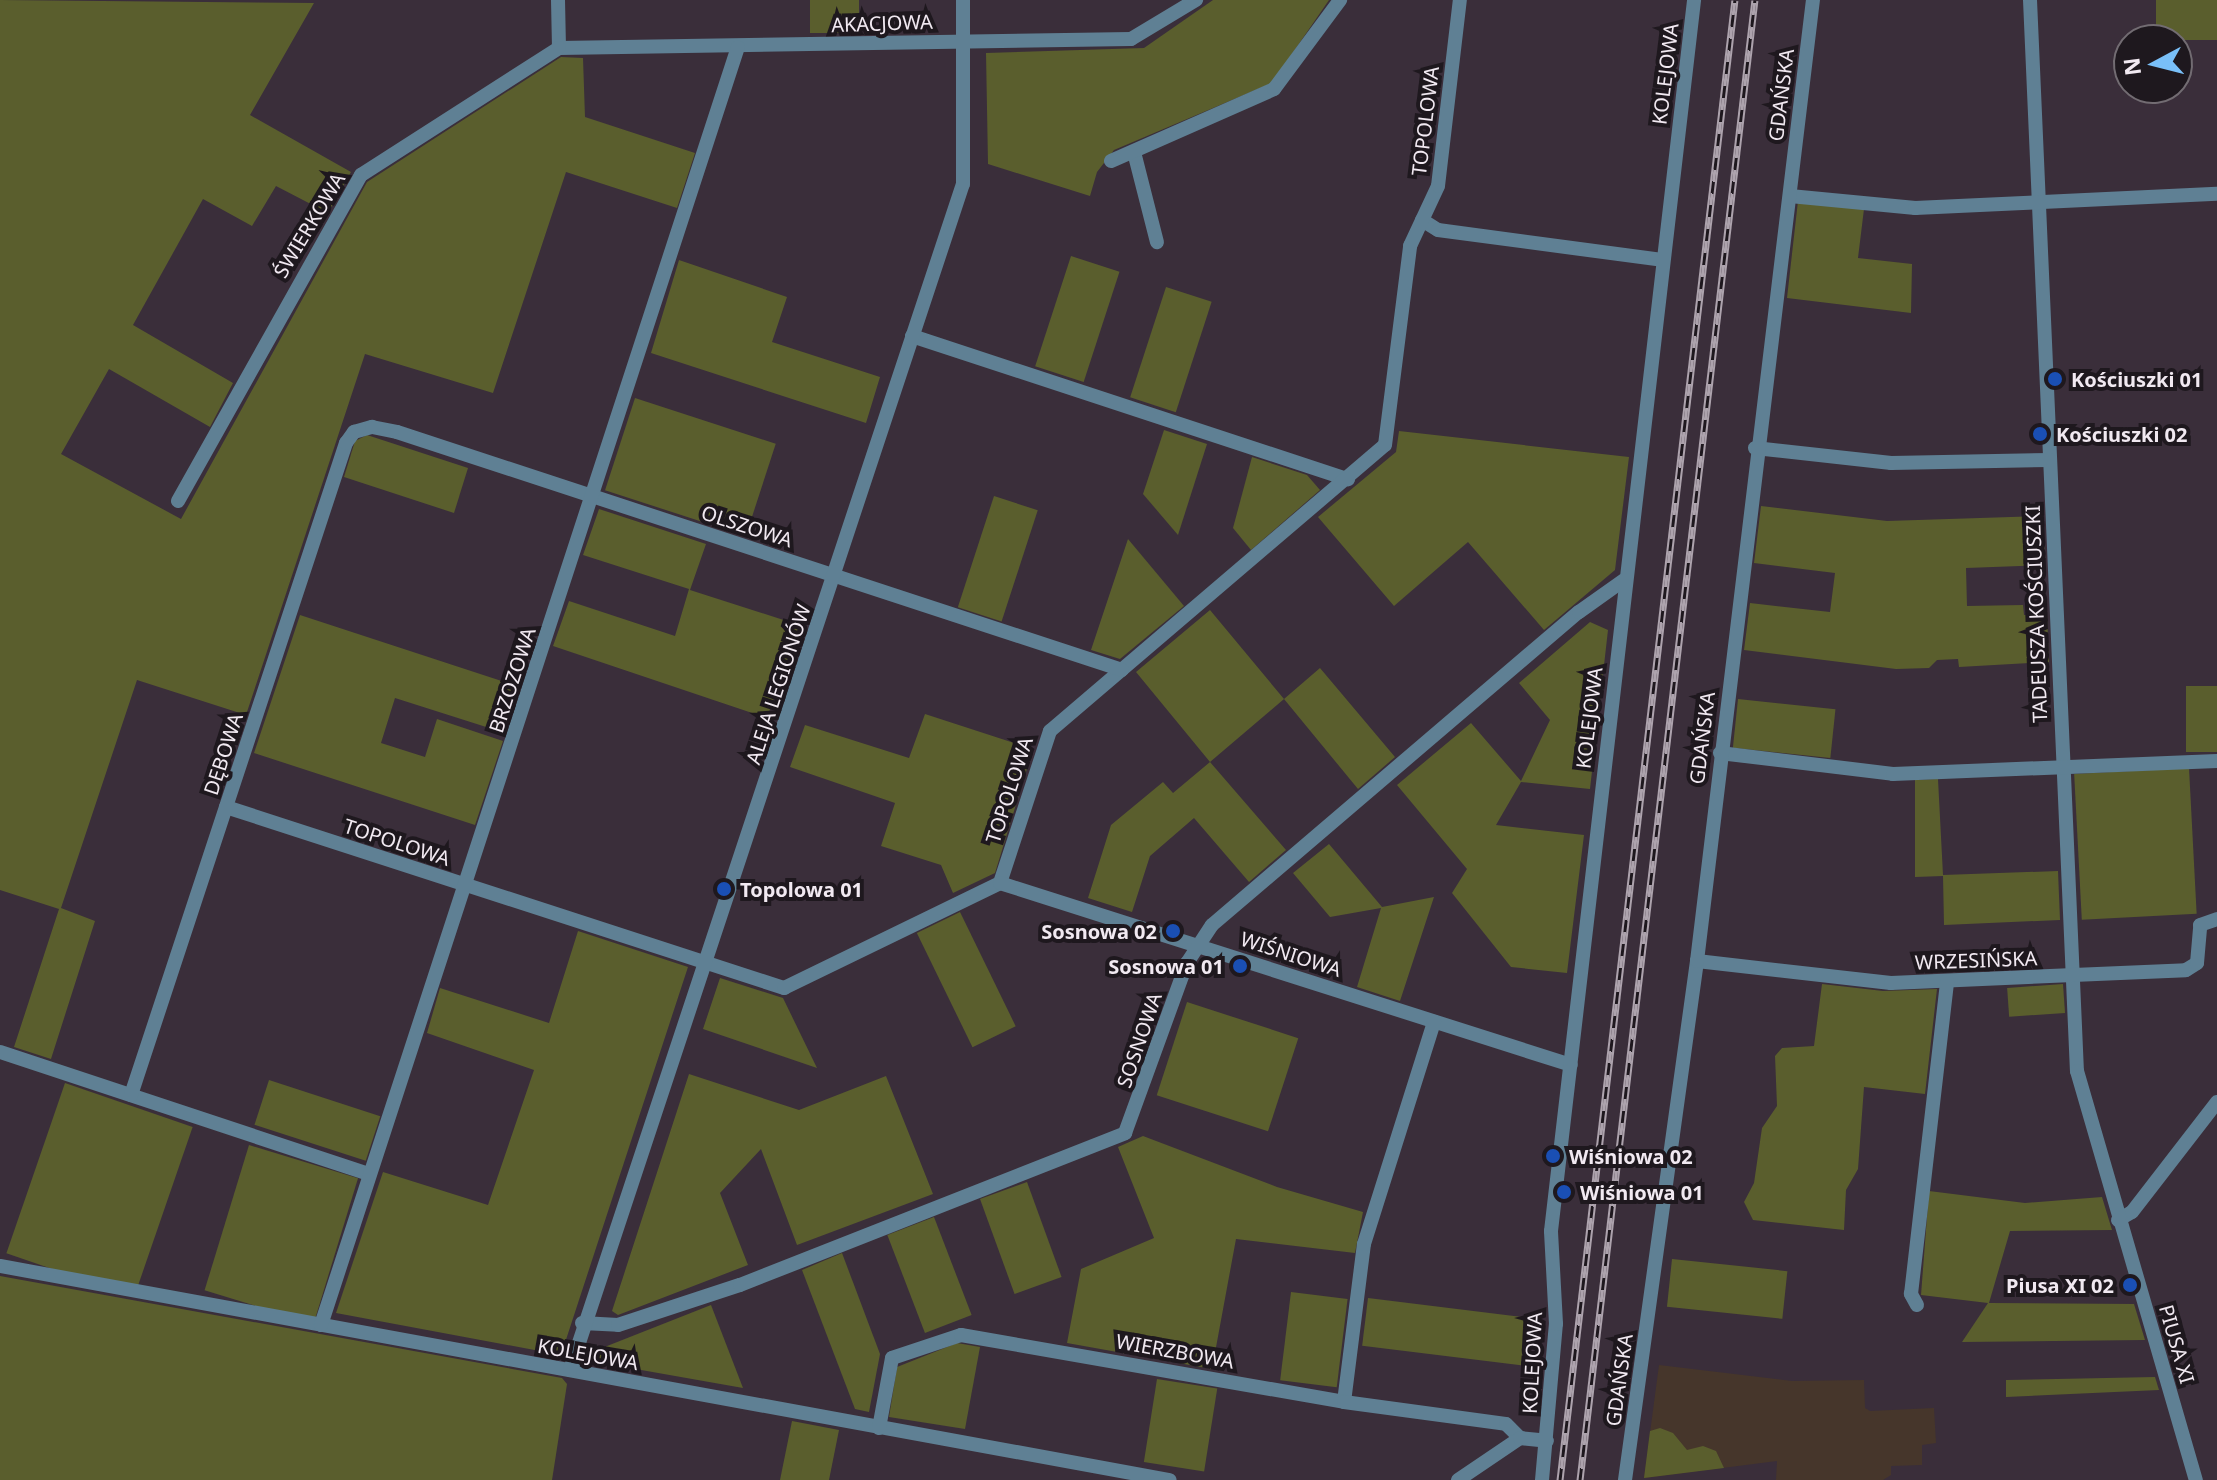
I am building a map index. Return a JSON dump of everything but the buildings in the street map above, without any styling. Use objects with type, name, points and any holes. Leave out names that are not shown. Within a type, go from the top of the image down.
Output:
[{"type":"street","points":[[558,0],[559,48]]},
{"type":"street","name":"ALEJA LEGIONÓW","points":[[570,1370],[582,1323],[709,962],[967,165],[963,0]]},
{"type":"street","name":"AKACJOWA","points":[[559,48],[1131,39],[1196,0]]},
{"type":"street","points":[[1111,161],[1274,89],[1340,0]]},
{"type":"street","name":"TOPOLOWA","points":[[226,807],[784,988],[1000,883],[1050,731],[1385,445],[1410,246],[1438,186],[1460,0]]},
{"type":"street","name":"KOLEJOWA","points":[[1542,1480],[1556,1324],[1550,1242],[1624,580],[1694,0]]},
{"type":"street","name":"GDAŃSKA","points":[[1625,1480],[1697,961],[1755,448],[1813,0]]},
{"type":"street","name":"TADEUSZA KOŚCIUSZKI","points":[[2030,0],[2079,1085],[2118,1220]]},
{"type":"street","name":"BRZOZOWA","points":[[321,1325],[738,47]]},
{"type":"street","name":"ŚWIERKOWA","points":[[178,501],[361,175],[559,48]]},
{"type":"street","points":[[1134,152],[1157,242]]},
{"type":"street","points":[[1790,196],[1915,208],[2217,194]]},
{"type":"street","points":[[1422,220],[1438,230],[1662,260]]},
{"type":"street","points":[[912,336],[1348,479]]},
{"type":"street","name":"OLSZOWA","points":[[359,431],[372,427],[397,432],[1122,670]]},
{"type":"street","name":"DĘBOWA","points":[[131,1095],[346,443],[359,431]]},
{"type":"street","points":[[1755,448],[1891,463],[2050,460]]},
{"type":"street","name":"SOSNOWA","points":[[582,1323],[618,1325],[740,1285],[1125,1133],[1197,945],[1212,925],[1469,706],[1624,580]]},
{"type":"street","points":[[1720,753],[1893,774],[2217,761]]},
{"type":"street","name":"WIŚNIOWA","points":[[1000,883],[1571,1065]]},
{"type":"street","name":"WRZESIŃSKA","points":[[1697,961],[1891,983],[2191,970],[2197,963],[2197,930],[2204,922],[2217,919]]},
{"type":"street","points":[[1917,1305],[1911,1294],[1947,981]]},
{"type":"street","points":[[1344,1402],[1364,1244],[1434,1022]]},
{"type":"street","points":[[0,1052],[368,1174]]},
{"type":"street","points":[[2118,1220],[2132,1212],[2217,1102]]},
{"type":"street","name":"PIUSA XI","points":[[2118,1220],[2196,1480]]},
{"type":"street","name":"KOLEJOWA","points":[[0,1266],[1170,1480]]},
{"type":"street","name":"WIERZBOWA","points":[[879,1428],[892,1358],[961,1335],[1344,1402],[1506,1424],[1520,1438]]},
{"type":"street","name":"KOLEJOWA","points":[[1458,1480],[1520,1438],[1547,1441]]},
{"type":"shaded area","points":[[1659,1365],[1792,1381],[1864,1380],[1865,1408],[1870,1411],[1934,1408],[1936,1443],[1922,1445],[1922,1465],[1891,1466],[1891,1475],[1883,1480],[1776,1480],[1777,1461],[1644,1478]]},
{"type":"green space","points":[[0,0],[314,3],[250,115],[351,172],[328,213],[276,186],[252,226],[203,199],[133,325],[233,383],[210,427],[109,369],[61,454],[181,519],[367,182],[561,57],[583,58],[585,117],[695,153],[677,208],[566,172],[493,393],[365,354],[246,715],[137,680],[61,908],[95,921],[51,1059],[14,1047],[59,909],[0,890]]},
{"type":"green space","points":[[810,0],[859,0],[859,33],[810,33]]},
{"type":"green space","points":[[1213,0],[1329,0],[1272,83],[1114,150],[1097,172],[1090,196],[988,164],[986,53],[1144,48]]},
{"type":"green space","points":[[2156,0],[2217,0],[2217,40],[2193,40],[2193,24],[2156,24]]},
{"type":"green space","points":[[1798,201],[1864,209],[1858,258],[1912,264],[1911,313],[1787,298]]},
{"type":"green space","points":[[1071,256],[1120,272],[1084,382],[1035,366]]},
{"type":"green space","points":[[679,260],[787,297],[772,342],[880,377],[866,423],[651,353]]},
{"type":"green space","points":[[1166,287],[1212,302],[1176,412],[1130,397]]},
{"type":"green space","points":[[635,398],[776,444],[746,536],[605,490]]},
{"type":"green space","points":[[1164,430],[1207,444],[1178,535],[1143,494]]},
{"type":"green space","points":[[1399,431],[1629,457],[1615,570],[1544,630],[1468,542],[1394,606],[1318,517],[1396,452]]},
{"type":"green space","points":[[367,435],[468,468],[454,513],[344,477],[355,441]]},
{"type":"green space","points":[[1252,457],[1307,475],[1320,490],[1251,550],[1233,528]]},
{"type":"green space","points":[[994,496],[1038,510],[1002,621],[958,607]]},
{"type":"green space","points":[[1761,506],[1887,521],[2043,516],[2045,565],[1966,568],[1967,606],[2023,605],[2024,615],[2047,614],[2049,662],[1959,667],[1958,659],[1937,660],[1929,668],[1896,669],[1744,650],[1750,603],[1830,612],[1835,573],[1754,563]]},
{"type":"green space","points":[[599,509],[706,544],[690,590],[799,625],[767,718],[553,646],[569,601],[675,636],[689,589],[583,555]]},
{"type":"green space","points":[[1128,539],[1184,606],[1120,659],[1091,650]]},
{"type":"green space","points":[[1210,610],[1284,699],[1210,762],[1136,672]]},
{"type":"green space","points":[[300,615],[520,687],[505,733],[395,698],[381,743],[425,757],[437,719],[503,741],[475,825],[254,753]]},
{"type":"green space","points":[[1590,622],[1608,630],[1590,789],[1521,782],[1496,825],[1584,835],[1567,973],[1511,967],[1452,893],[1467,869],[1397,785],[1471,723],[1521,781],[1550,720],[1519,683]]},
{"type":"green space","points":[[1320,668],[1395,757],[1358,789],[1284,699]]},
{"type":"green space","points":[[2186,686],[2217,686],[2217,752],[2186,752]]},
{"type":"green space","points":[[1738,699],[1835,709],[1830,758],[1733,748]]},
{"type":"green space","points":[[925,714],[1033,749],[995,873],[953,893],[941,865],[881,846],[895,803],[790,767],[805,725],[909,758]]},
{"type":"green space","points":[[1210,762],[1286,850],[1249,882],[1194,818],[1150,856],[1132,912],[1088,898],[1111,825],[1163,782],[1173,793]]},
{"type":"green space","points":[[2189,768],[2197,914],[2082,920],[2074,774]]},
{"type":"green space","points":[[1938,779],[1943,875],[2058,871],[2060,920],[1944,925],[1943,876],[1915,877],[1915,780]]},
{"type":"green space","points":[[1329,844],[1382,907],[1434,897],[1400,1001],[1357,987],[1381,908],[1330,917],[1293,873]]},
{"type":"green space","points":[[960,912],[1016,1026],[973,1047],[917,933]]},
{"type":"green space","points":[[578,931],[688,967],[561,1355],[336,1313],[383,1172],[488,1205],[534,1070],[427,1033],[440,988],[549,1023]]},
{"type":"green space","points":[[720,978],[783,998],[817,1068],[703,1029]]},
{"type":"green space","points":[[1822,984],[1883,991],[1937,989],[1925,1094],[1864,1087],[1858,1169],[1846,1190],[1844,1230],[1753,1220],[1744,1202],[1754,1183],[1762,1128],[1777,1106],[1775,1056],[1782,1048],[1814,1046]]},
{"type":"green space","points":[[2063,984],[2065,1013],[2009,1017],[2007,988]]},
{"type":"green space","points":[[1187,1002],[1298,1038],[1268,1131],[1157,1095]]},
{"type":"green space","points":[[689,1074],[799,1110],[886,1076],[933,1194],[797,1245],[761,1149],[720,1193],[748,1265],[618,1315],[612,1311]]},
{"type":"green space","points":[[269,1080],[380,1116],[366,1161],[254,1125]]},
{"type":"green space","points":[[65,1083],[193,1127],[134,1297],[6,1253]]},
{"type":"green space","points":[[1143,1136],[1277,1187],[1363,1212],[1355,1253],[1236,1239],[1212,1369],[1067,1343],[1081,1269],[1154,1238],[1118,1147]]},
{"type":"green space","points":[[249,1145],[358,1178],[314,1324],[205,1290]]},
{"type":"green space","points":[[1027,1182],[1062,1277],[1015,1294],[980,1199]]},
{"type":"green space","points":[[1929,1191],[2025,1203],[2102,1197],[2112,1230],[2010,1231],[1989,1303],[2134,1304],[2145,1340],[1962,1342],[1988,1303],[1921,1295]]},
{"type":"green space","points":[[934,1217],[972,1315],[925,1333],[887,1235]]},
{"type":"green space","points":[[842,1253],[880,1354],[869,1412],[855,1409],[802,1270]]},
{"type":"green space","points":[[1672,1259],[1787,1271],[1782,1319],[1667,1307]]},
{"type":"green space","points":[[0,1276],[562,1378],[567,1384],[552,1480],[0,1480]]},
{"type":"green space","points":[[1291,1292],[1348,1299],[1337,1387],[1280,1380]]},
{"type":"green space","points":[[1368,1298],[1527,1317],[1521,1365],[1362,1346]]},
{"type":"green space","points":[[711,1305],[743,1388],[596,1362],[602,1348]]},
{"type":"green space","points":[[957,1343],[980,1347],[965,1429],[889,1417],[897,1367]]},
{"type":"green space","points":[[2155,1377],[2159,1390],[2006,1397],[2006,1380]]},
{"type":"green space","points":[[1157,1379],[1217,1389],[1204,1472],[1144,1462]]},
{"type":"green space","points":[[792,1421],[839,1430],[829,1480],[780,1480]]},
{"type":"green space","points":[[1660,1428],[1673,1433],[1687,1450],[1703,1446],[1716,1451],[1724,1468],[1644,1478],[1650,1431]]},
{"type":"railway","points":[[1560,1480],[1735,0]]},
{"type":"railway","points":[[1580,1480],[1755,0]]},
{"type":"place","name":"Kościuszki 01","points":[[2055,379]]},
{"type":"place","name":"Kościuszki 02","points":[[2040,434]]},
{"type":"place","name":"Topolowa 01","points":[[724,889]]},
{"type":"place","name":"Sosnowa 02","points":[[1173,931]]},
{"type":"place","name":"Sosnowa 01","points":[[1240,966]]},
{"type":"place","name":"Wiśniowa 02","points":[[1553,1156]]},
{"type":"place","name":"Wiśniowa 01","points":[[1564,1192]]},
{"type":"place","name":"Piusa XI 02","points":[[2130,1285]]}]
